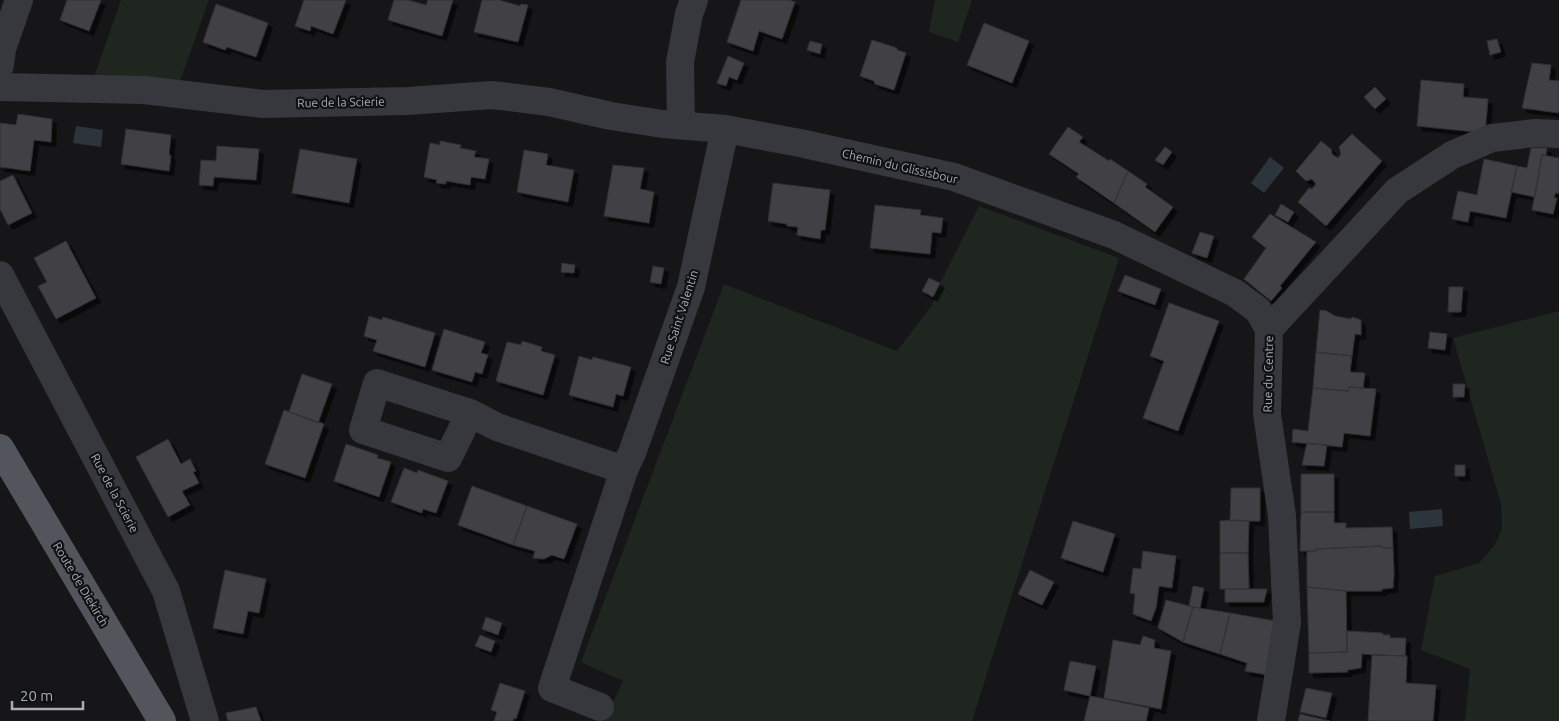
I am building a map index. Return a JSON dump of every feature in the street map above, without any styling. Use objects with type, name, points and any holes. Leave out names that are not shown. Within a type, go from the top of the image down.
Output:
[{"type":"main road","name":"Route de Diekirch","points":[[0,448],[162,721]]},
{"type":"street","points":[[0,65],[2,49],[19,0]]},
{"type":"street","points":[[681,125],[680,62],[689,14],[694,0]]},
{"type":"street","name":"Rue de la Scierie","points":[[0,87],[144,90],[264,104],[408,101],[492,95],[549,102],[611,116],[681,125]]},
{"type":"street","name":"Chemin du Glissisbour","points":[[681,125],[725,129],[800,143],[954,177],[1114,235],[1235,292],[1258,310],[1269,329]]},
{"type":"street","name":"Rue Saint Valentin","points":[[600,706],[552,688],[624,470],[632,453],[691,287],[725,129]]},
{"type":"street","name":"Rue du Centre","points":[[1271,721],[1287,623],[1282,516],[1267,414],[1269,329],[1397,191],[1452,155],[1492,138],[1535,133],[1559,134]]},
{"type":"street","name":"Rue de la Scierie","points":[[0,275],[166,591],[205,721]]},
{"type":"street","points":[[470,413],[496,428],[624,470]]},
{"type":"shaded area","points":[[121,0],[209,0],[180,81],[94,77]]},
{"type":"shaded area","points":[[935,0],[972,0],[958,42],[929,32]]},
{"type":"shaded area","points":[[76,126],[103,130],[101,147],[73,143]]},
{"type":"shaded area","points":[[1270,157],[1284,168],[1264,193],[1251,183]]},
{"type":"shaded area","points":[[979,206],[1119,258],[972,721],[604,721],[623,681],[581,662],[724,284],[897,351],[932,305],[940,283]]},
{"type":"shaded area","points":[[1559,311],[1559,721],[1465,721],[1470,669],[1421,650],[1435,576],[1479,563],[1494,546],[1502,529],[1501,504],[1453,338]]},
{"type":"shaded area","points":[[1442,509],[1443,526],[1410,529],[1409,512]]},
{"type":"building","points":[[67,0],[101,0],[89,31],[60,20]]},
{"type":"building","points":[[304,0],[346,0],[333,34],[311,26],[310,31],[295,26]]},
{"type":"building","points":[[394,0],[408,0],[426,5],[428,0],[453,0],[442,36],[388,20]]},
{"type":"building","points":[[482,0],[499,0],[520,6],[521,4],[528,5],[518,42],[474,32]]},
{"type":"building","points":[[741,0],[789,0],[795,2],[782,39],[759,31],[753,51],[727,42]]},
{"type":"building","points":[[216,4],[268,23],[256,57],[227,47],[225,50],[203,42]]},
{"type":"building","points":[[984,23],[1029,41],[1012,83],[967,65]]},
{"type":"building","points":[[1497,39],[1501,52],[1490,55],[1487,41]]},
{"type":"building","points":[[872,40],[906,53],[894,90],[875,84],[874,81],[860,76]]},
{"type":"building","points":[[810,41],[822,44],[820,54],[807,50]]},
{"type":"building","points":[[728,56],[744,63],[737,80],[729,77],[726,86],[717,83]]},
{"type":"building","points":[[1532,63],[1551,65],[1549,80],[1559,81],[1559,113],[1522,108]]},
{"type":"building","points":[[1421,80],[1464,84],[1463,97],[1488,99],[1485,133],[1417,126]]},
{"type":"building","points":[[1375,87],[1386,99],[1375,109],[1364,97]]},
{"type":"building","points":[[18,114],[52,119],[51,142],[34,140],[30,171],[0,167],[0,123],[16,125]]},
{"type":"building","points":[[1068,127],[1083,137],[1079,142],[1128,171],[1114,203],[1076,177],[1079,174],[1049,154]]},
{"type":"building","points":[[126,129],[171,135],[169,171],[121,164]]},
{"type":"building","points":[[1352,134],[1382,161],[1326,226],[1298,202],[1309,188],[1312,189],[1316,184],[1312,179],[1306,181],[1296,171],[1321,141],[1338,158],[1341,154],[1339,147]]},
{"type":"building","points":[[440,141],[461,145],[460,148],[476,151],[474,157],[489,159],[485,179],[471,177],[470,185],[446,181],[446,184],[436,183],[437,180],[424,177],[430,143],[440,145]]},
{"type":"building","points":[[217,146],[259,149],[256,180],[214,177],[213,186],[199,185],[201,160],[216,161]]},
{"type":"building","points":[[1165,147],[1172,152],[1163,165],[1155,160]]},
{"type":"building","points":[[1531,148],[1547,148],[1546,155],[1542,155],[1535,197],[1511,192],[1517,166],[1527,168]]},
{"type":"building","points":[[300,149],[357,159],[349,203],[292,193]]},
{"type":"building","points":[[524,150],[548,154],[546,165],[574,170],[568,202],[517,192]]},
{"type":"building","points":[[1542,155],[1559,158],[1559,193],[1555,193],[1554,198],[1557,198],[1553,214],[1532,210]]},
{"type":"building","points":[[1484,159],[1517,166],[1506,218],[1470,211],[1468,222],[1452,219],[1458,191],[1477,195]]},
{"type":"building","points":[[613,165],[644,168],[640,189],[654,192],[649,223],[604,216]]},
{"type":"building","points":[[1128,171],[1147,184],[1145,187],[1173,207],[1155,232],[1114,203]]},
{"type":"building","points":[[13,175],[32,213],[8,225],[0,209],[0,181]]},
{"type":"building","points":[[773,183],[830,190],[825,230],[821,230],[820,239],[797,235],[798,227],[768,221]]},
{"type":"building","points":[[1281,204],[1294,212],[1288,222],[1275,215]]},
{"type":"building","points":[[875,205],[921,210],[920,215],[943,218],[941,233],[932,232],[930,254],[870,248]]},
{"type":"building","points":[[1270,214],[1316,242],[1280,286],[1282,288],[1271,301],[1244,279],[1266,248],[1252,237]]},
{"type":"building","points":[[1200,232],[1214,236],[1207,258],[1192,253]]},
{"type":"building","points":[[66,241],[96,298],[56,319],[38,286],[47,282],[34,258]]},
{"type":"building","points":[[562,263],[575,265],[574,273],[561,272]]},
{"type":"building","points":[[653,266],[664,268],[661,284],[650,282]]},
{"type":"building","points":[[1125,275],[1161,289],[1155,305],[1118,291]]},
{"type":"building","points":[[929,278],[940,283],[933,297],[922,291]]},
{"type":"building","points":[[1449,287],[1463,287],[1461,312],[1448,312]]},
{"type":"building","points":[[1169,303],[1219,321],[1178,431],[1143,418],[1164,361],[1150,356]]},
{"type":"building","points":[[1320,310],[1327,311],[1335,316],[1351,319],[1352,317],[1361,320],[1361,335],[1355,334],[1352,356],[1316,352]]},
{"type":"building","points":[[369,316],[382,320],[383,317],[435,333],[425,367],[373,351],[377,340],[364,336]]},
{"type":"building","points":[[444,329],[485,342],[481,353],[488,355],[482,374],[475,372],[472,382],[432,370]]},
{"type":"building","points":[[1430,332],[1447,334],[1445,350],[1428,348]]},
{"type":"building","points":[[522,341],[542,347],[541,351],[555,355],[543,395],[496,381],[507,342],[521,345]]},
{"type":"building","points":[[1316,352],[1352,356],[1350,372],[1365,373],[1363,388],[1349,387],[1348,391],[1313,388]]},
{"type":"building","points":[[579,356],[592,360],[593,357],[631,367],[623,396],[616,394],[613,407],[569,395]]},
{"type":"building","points":[[302,374],[332,384],[318,423],[289,412]]},
{"type":"building","points":[[1453,384],[1465,384],[1464,397],[1453,397]]},
{"type":"building","points":[[1349,387],[1376,389],[1370,436],[1344,433],[1342,447],[1292,442],[1293,429],[1308,431],[1313,388],[1348,391]]},
{"type":"building","points":[[284,410],[324,424],[305,478],[265,464]]},
{"type":"building","points":[[168,439],[181,464],[190,459],[196,471],[193,472],[199,483],[182,491],[190,505],[168,517],[136,457]]},
{"type":"building","points":[[1307,443],[1327,445],[1324,466],[1302,465]]},
{"type":"building","points":[[346,444],[378,455],[377,458],[391,462],[379,497],[334,481]]},
{"type":"building","points":[[1455,465],[1465,465],[1465,476],[1455,476]]},
{"type":"building","points":[[404,468],[417,473],[418,470],[448,481],[436,513],[423,509],[422,513],[391,502]]},
{"type":"building","points":[[1301,474],[1334,474],[1334,512],[1301,512]]},
{"type":"building","points":[[472,486],[527,506],[513,545],[458,525]]},
{"type":"building","points":[[1231,488],[1260,488],[1260,521],[1230,521]]},
{"type":"building","points":[[527,506],[577,524],[564,559],[552,555],[544,559],[533,558],[535,551],[513,545]]},
{"type":"building","points":[[1301,512],[1334,512],[1334,523],[1346,523],[1346,528],[1392,527],[1393,548],[1382,548],[1382,546],[1300,551]]},
{"type":"building","points":[[1073,521],[1115,534],[1103,572],[1061,558]]},
{"type":"building","points":[[1220,521],[1249,521],[1248,553],[1220,553]]},
{"type":"building","points":[[1382,546],[1382,548],[1393,548],[1393,588],[1382,589],[1382,591],[1346,591],[1307,587],[1307,551]]},
{"type":"building","points":[[1143,551],[1176,556],[1172,588],[1159,586],[1156,608],[1151,621],[1133,614],[1135,594],[1130,593],[1133,568],[1141,569]]},
{"type":"building","points":[[1220,553],[1248,553],[1249,589],[1220,589]]},
{"type":"building","points":[[225,570],[266,579],[259,613],[248,611],[243,634],[213,628]]},
{"type":"building","points":[[1030,570],[1054,582],[1042,605],[1018,594]]},
{"type":"building","points":[[1193,586],[1204,588],[1200,608],[1189,606]]},
{"type":"building","points":[[1307,587],[1346,591],[1347,652],[1309,653]]},
{"type":"building","points":[[1225,589],[1267,589],[1264,602],[1225,602]]},
{"type":"building","points":[[1166,600],[1193,607],[1183,642],[1158,628]]},
{"type":"building","points":[[1193,607],[1230,613],[1220,654],[1183,642]]},
{"type":"building","points":[[1230,613],[1275,621],[1268,675],[1245,671],[1247,663],[1220,654]]},
{"type":"building","points":[[486,617],[502,623],[498,635],[482,629]]},
{"type":"building","points":[[1347,631],[1383,633],[1383,635],[1390,635],[1390,638],[1406,638],[1405,656],[1362,654],[1361,668],[1347,670],[1348,672],[1309,673],[1309,653],[1347,652]]},
{"type":"building","points":[[480,635],[495,641],[491,652],[475,646]]},
{"type":"building","points":[[1143,636],[1155,640],[1154,648],[1171,651],[1161,709],[1104,698],[1113,640],[1140,645]]},
{"type":"building","points":[[1372,655],[1407,656],[1406,683],[1436,685],[1433,721],[1368,721]]},
{"type":"building","points":[[1070,661],[1096,666],[1090,696],[1064,690]]},
{"type":"building","points":[[500,683],[525,691],[516,719],[514,718],[513,721],[494,721],[497,712],[491,710]]},
{"type":"building","points":[[1306,688],[1332,693],[1326,718],[1300,712]]},
{"type":"building","points":[[1090,696],[1149,708],[1146,721],[1084,721]]},
{"type":"building","points":[[256,707],[261,721],[228,721],[226,713]]},
{"type":"building","points":[[1300,714],[1330,721],[1298,721]]}]
